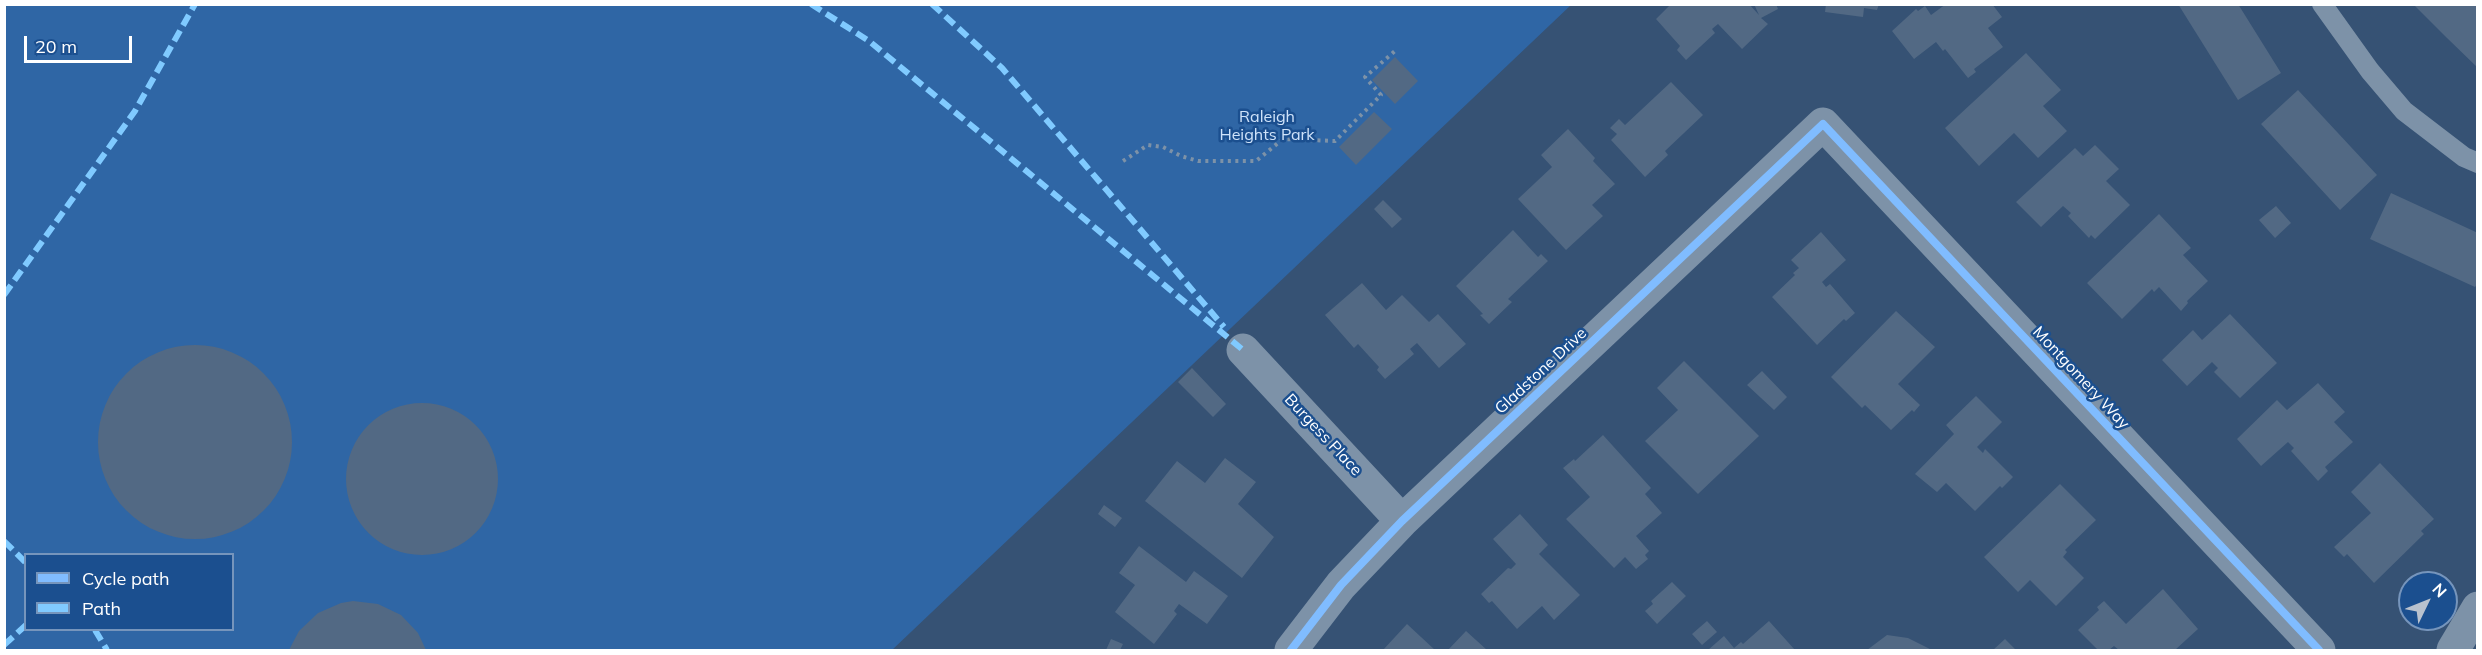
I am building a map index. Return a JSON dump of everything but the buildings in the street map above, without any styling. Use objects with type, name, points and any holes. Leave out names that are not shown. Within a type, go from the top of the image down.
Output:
[{"type":"street","name":"Gladstone Drive","points":[[1291,651],[1341,585],[1402,521],[1822,124]]},
{"type":"street","name":"Montgomery Way","points":[[1822,124],[2319,651]]},
{"type":"street","name":"Burgess Place","points":[[1243,350],[1402,521]]},
{"type":"street","points":[[2453,651],[2478,608]]},
{"type":"lane","points":[[2322,4],[2370,71],[2404,111],[2464,157],[2478,163]]},
{"type":"path","points":[[1123,161],[1148,146],[1163,147],[1198,161],[1256,161],[1283,139],[1335,141],[1381,95],[1365,77],[1395,51]]},
{"type":"green space","name":"Raleigh Heights Park","points":[[4,5],[1571,5],[892,650],[5,650]]},
{"type":"marked path","points":[[4,295],[135,111],[195,4]]},
{"type":"marked path","points":[[811,4],[869,41],[1243,350]]},
{"type":"marked path","points":[[932,4],[1002,68],[1224,327]]},
{"type":"marked path","points":[[4,541],[24,561]]},
{"type":"marked path","points":[[4,645],[24,627]]},
{"type":"marked path","points":[[96,631],[107,650]]},
{"type":"cycle path","points":[[1291,650],[1341,585],[1402,521],[1823,124],[2319,650]]}]
